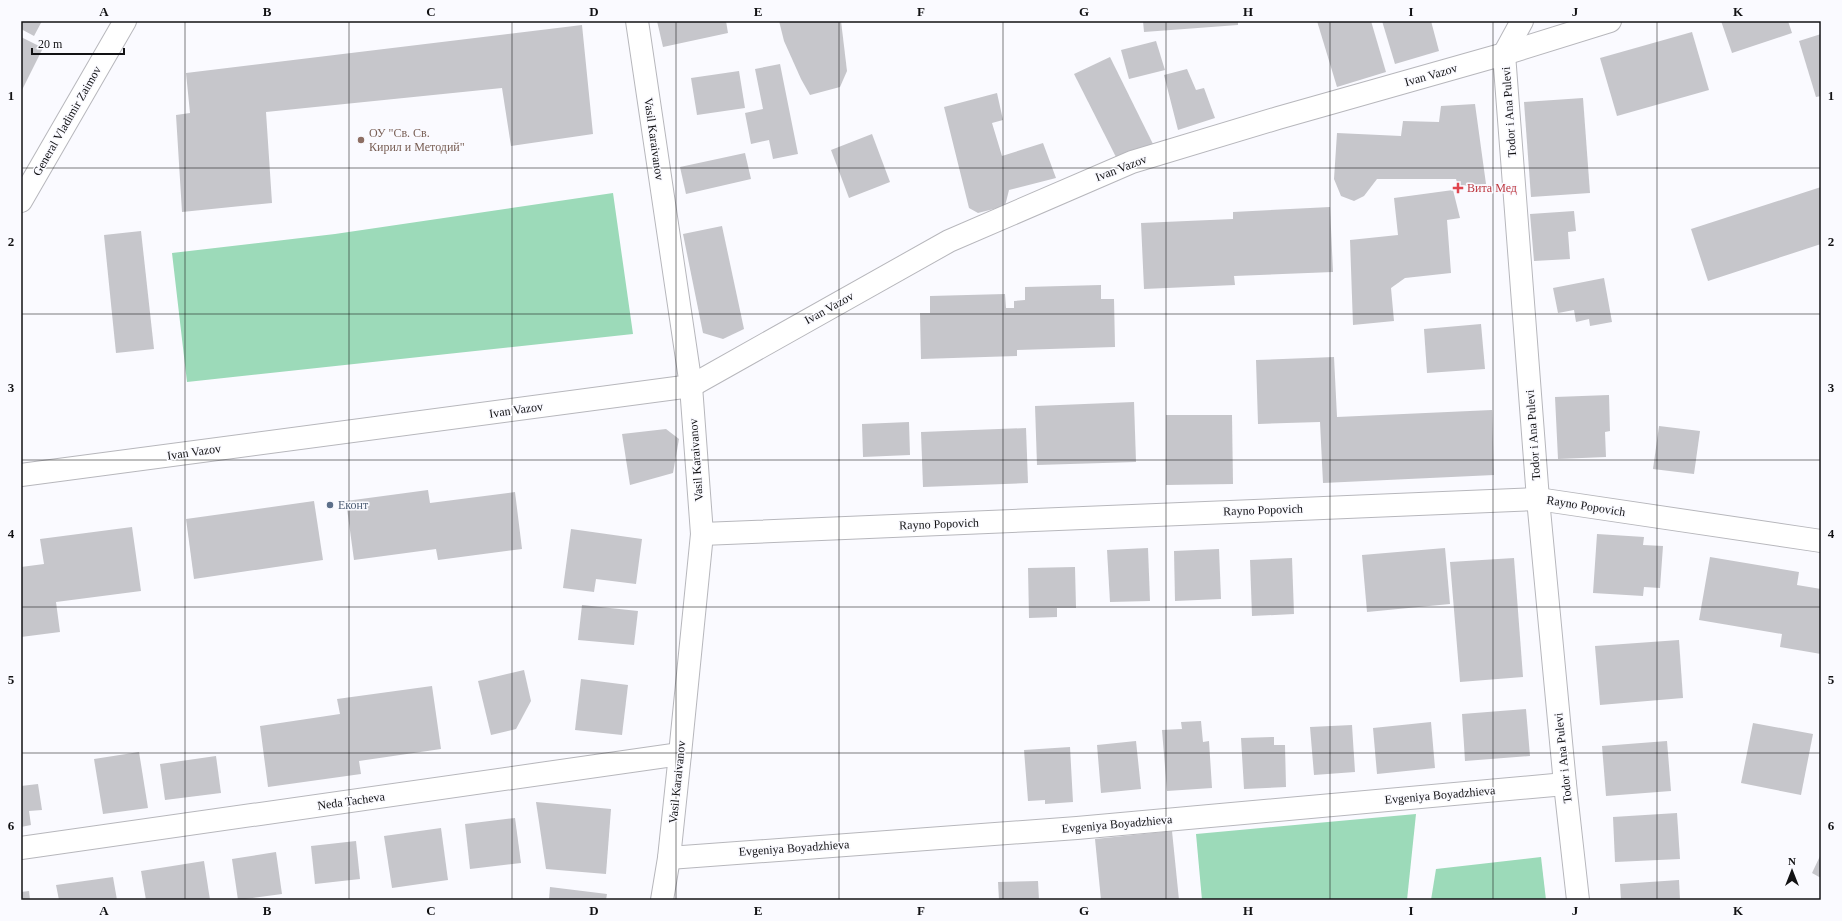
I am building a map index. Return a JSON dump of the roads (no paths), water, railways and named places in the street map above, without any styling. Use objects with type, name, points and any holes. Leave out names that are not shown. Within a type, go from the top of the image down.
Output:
[{"type":"street","name":"General Vladimir Zaimov","points":[[23,193],[125,21]]},
{"type":"street","name":"Vasil Karaivanov","points":[[637,21],[691,386],[702,534],[669,858],[662,900]]},
{"type":"street","name":"Todor i Ana Pulevi","points":[[1522,21],[1504,54],[1538,498],[1565,784],[1578,900]]},
{"type":"street","name":"Ivan Vazov","points":[[21,475],[691,386],[949,241],[1132,162],[1278,118],[1504,54],[1610,21]]},
{"type":"street","name":"Rayno Popovich","points":[[702,534],[1538,498],[1821,541]]},
{"type":"street","name":"Neda Tacheva","points":[[21,848],[680,754]]},
{"type":"street","name":"Evgeniya Boyadzhieva","points":[[669,858],[1078,828],[1565,784]]},
{"type":"place","name":"ОУ \"Св. Св. Кирил и Методий\"","points":[[361,140]]},
{"type":"place","name":"Вита Мед","points":[[1458,188]]},
{"type":"place","name":"Еконт","points":[[330,505]]}]
